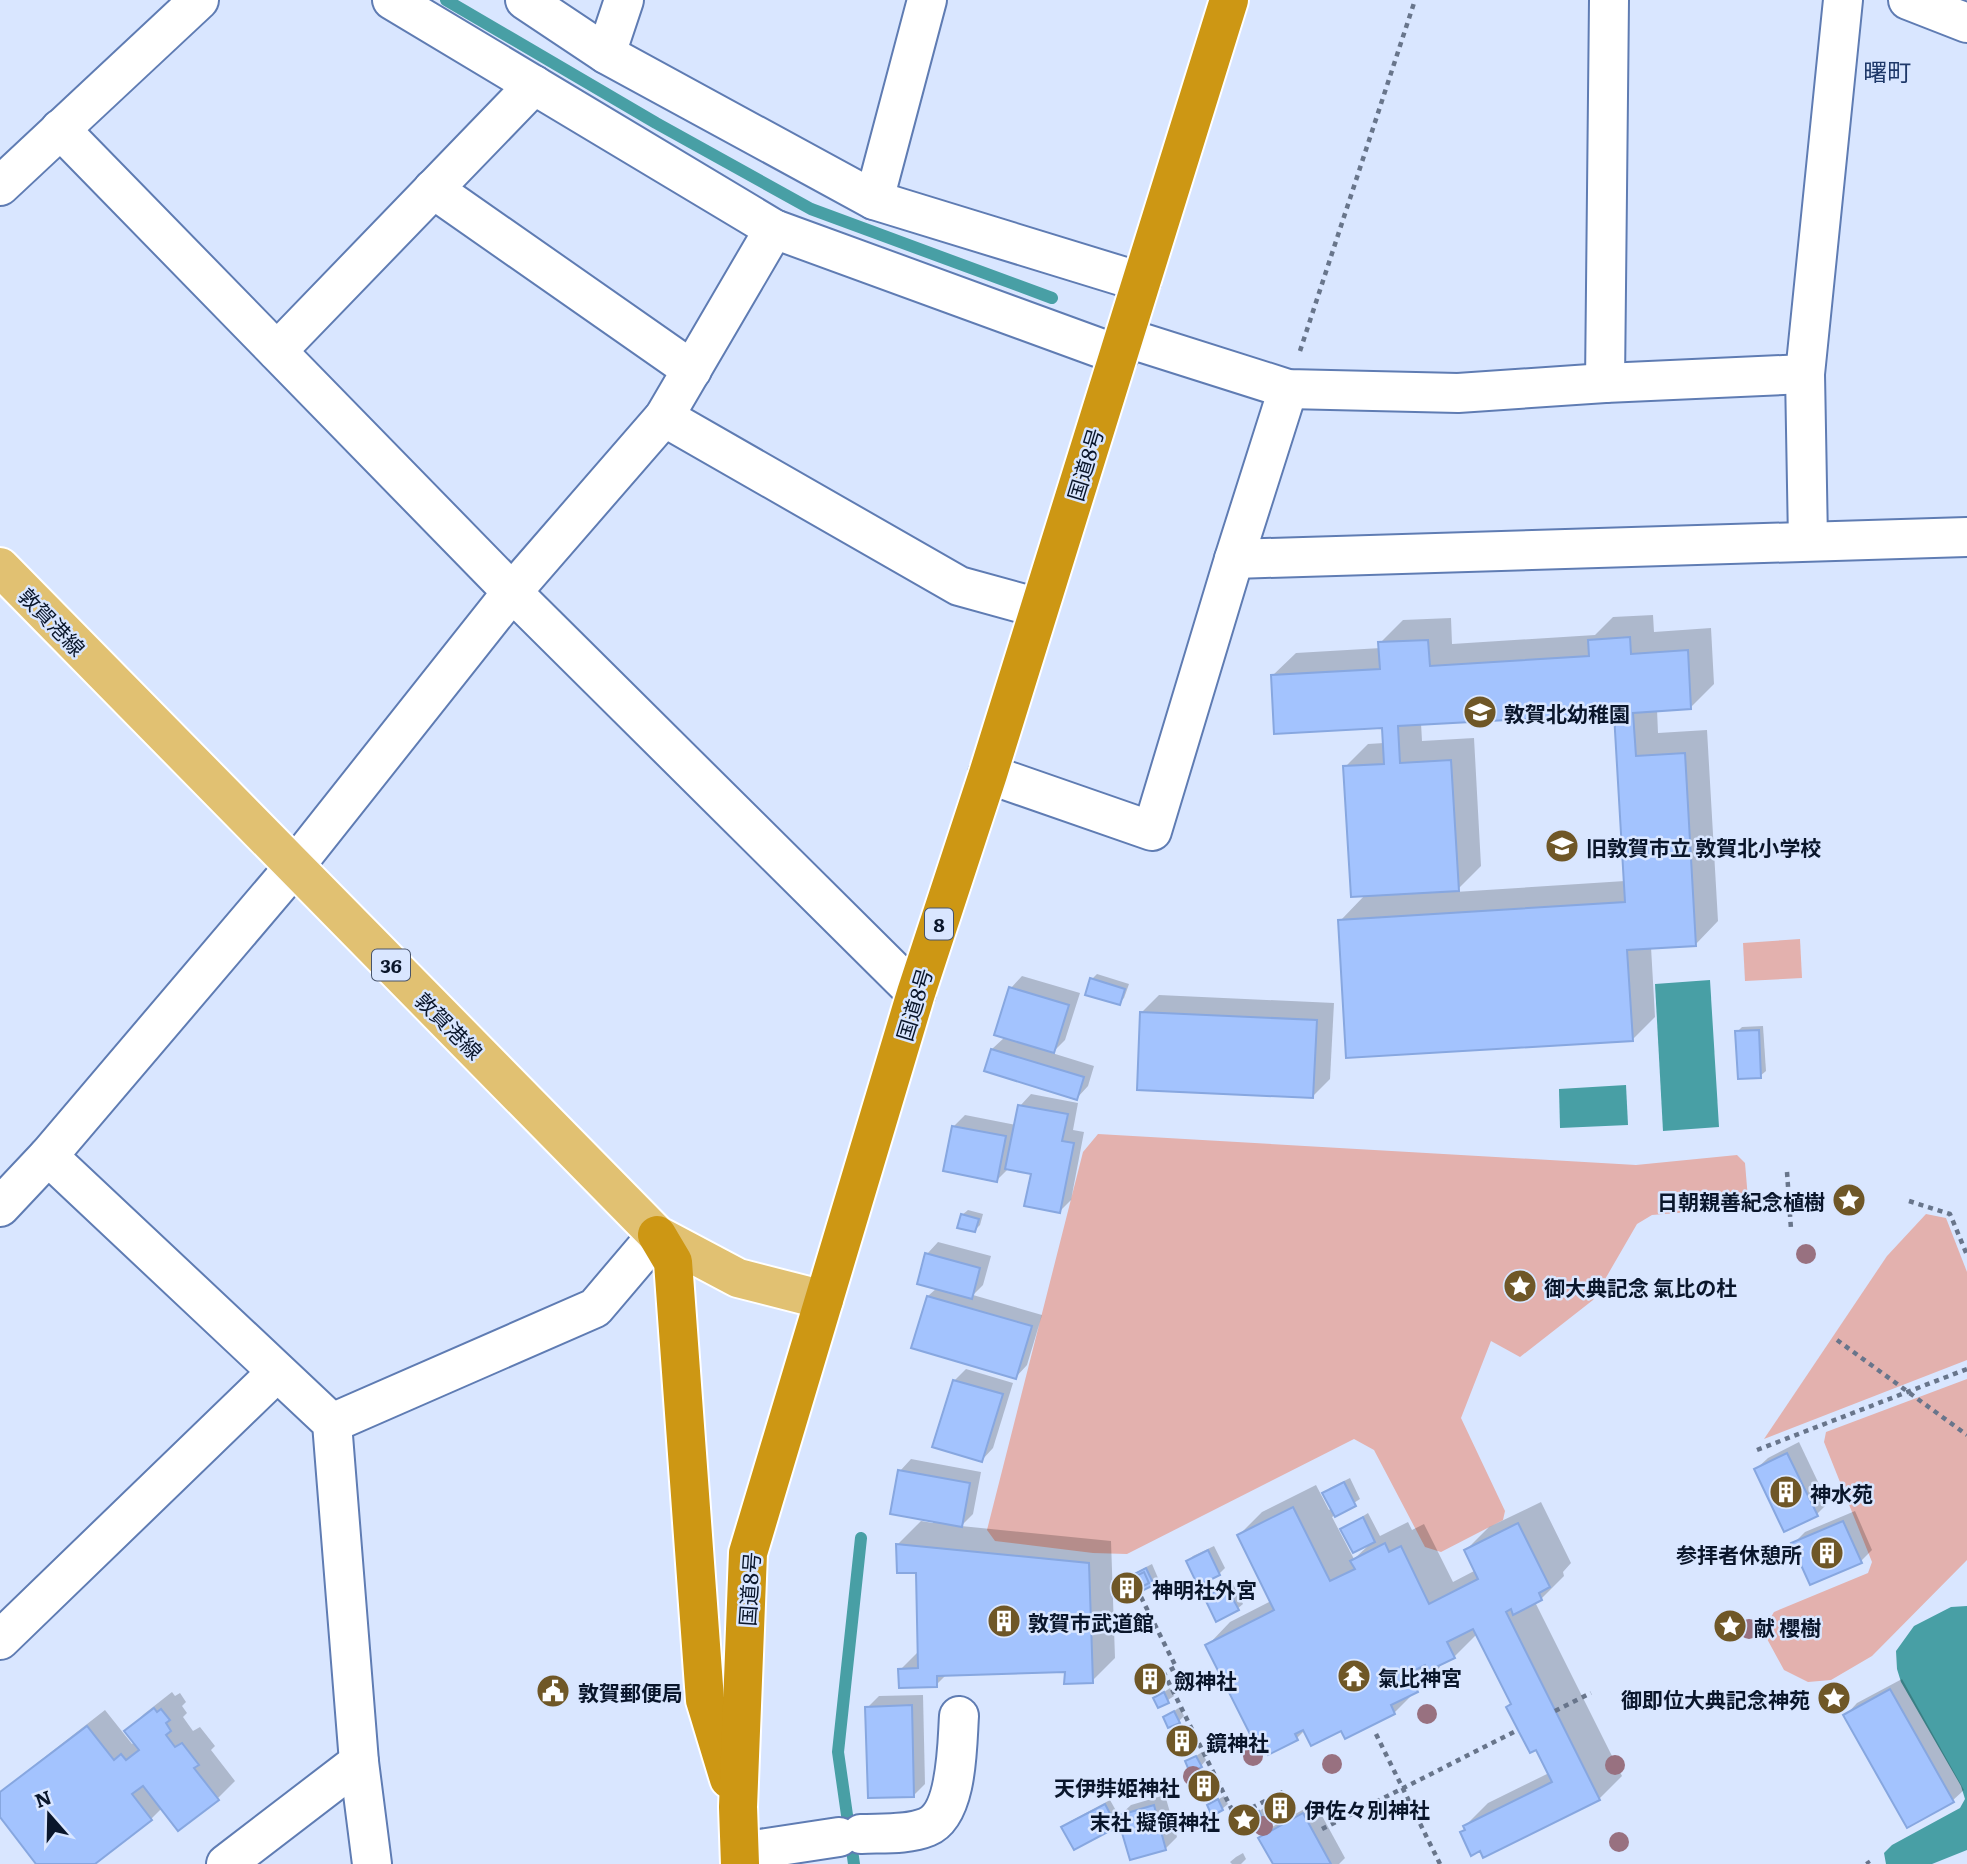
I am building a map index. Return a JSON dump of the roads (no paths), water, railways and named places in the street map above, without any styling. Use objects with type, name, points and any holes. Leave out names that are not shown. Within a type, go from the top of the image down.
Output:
[{"type":"highway","name":"国道8号","points":[[740,1858],[738,1807],[748,1553],[916,993],[988,774],[1229,0]]},
{"type":"highway","points":[[657,1235],[673,1262],[705,1700],[738,1807]]},
{"type":"main road","name":"敦賀港線","points":[[0,567],[657,1235],[738,1278],[824,1300]]},
{"type":"street","points":[[0,186],[199,0]]},
{"type":"street","points":[[392,0],[774,229],[1121,346],[1288,389],[1458,393],[1805,374]]},
{"type":"street","points":[[525,0],[606,54],[874,200],[1141,282]]},
{"type":"street","points":[[606,54],[624,0]]},
{"type":"street","points":[[874,200],[927,0]]},
{"type":"street","points":[[1605,383],[1609,0]]},
{"type":"street","points":[[1808,541],[1805,374],[1843,0]]},
{"type":"street","points":[[1908,0],[1967,23]]},
{"type":"street","points":[[277,351],[534,85]]},
{"type":"street","points":[[60,129],[512,592],[916,993]]},
{"type":"street","points":[[433,189],[692,370]]},
{"type":"street","points":[[0,1207],[48,1156],[294,867],[512,592],[664,417],[774,229]]},
{"type":"street","points":[[988,774],[1152,831],[1288,389]]},
{"type":"street","points":[[664,417],[958,586],[1039,608]]},
{"type":"street","points":[[1234,559],[1967,537]]},
{"type":"street","points":[[48,1156],[332,1423],[359,1762],[372,1864]]},
{"type":"street","points":[[332,1423],[595,1308],[657,1235]]},
{"type":"street","points":[[0,1640],[276,1373]]},
{"type":"street","points":[[740,1858],[850,1836],[928,1827],[942,1813],[953,1787],[959,1716]]},
{"type":"street","points":[[226,1864],[359,1762]]},
{"type":"waterway","points":[[446,0],[656,123],[811,209],[1052,298]]},
{"type":"waterway","points":[[854,1864],[838,1752],[861,1538]]},
{"type":"place","name":"敦賀北幼稚園","points":[[1480,712]]},
{"type":"place","name":"旧敦賀市立 敦賀北小学校","points":[[1562,846]]},
{"type":"place","name":"日朝親善紀念植樹","points":[[1849,1200]]},
{"type":"place","name":"御大典記念 氣比の杜","points":[[1520,1286]]},
{"type":"place","name":"神水苑","points":[[1786,1492]]},
{"type":"place","name":"参拝者休憩所","points":[[1827,1553]]},
{"type":"place","name":"神明社外宮","points":[[1127,1588]]},
{"type":"place","name":"敦賀市武道館","points":[[1004,1621]]},
{"type":"place","name":"献 櫻樹","points":[[1730,1626]]},
{"type":"place","name":"氣比神宮","points":[[1354,1676]]},
{"type":"place","name":"劔神社","points":[[1150,1679]]},
{"type":"place","name":"敦賀郵便局","points":[[553,1691]]},
{"type":"place","name":"御即位大典記念神苑","points":[[1834,1698]]},
{"type":"place","name":"鏡神社","points":[[1182,1741]]},
{"type":"place","name":"天伊弉姫神社","points":[[1204,1786]]},
{"type":"place","name":"伊佐々別神社","points":[[1280,1808]]},
{"type":"place","name":"末社 擬領神社","points":[[1244,1820]]},
{"type":"district","name":"曙町","points":[[1887,70]]}]
